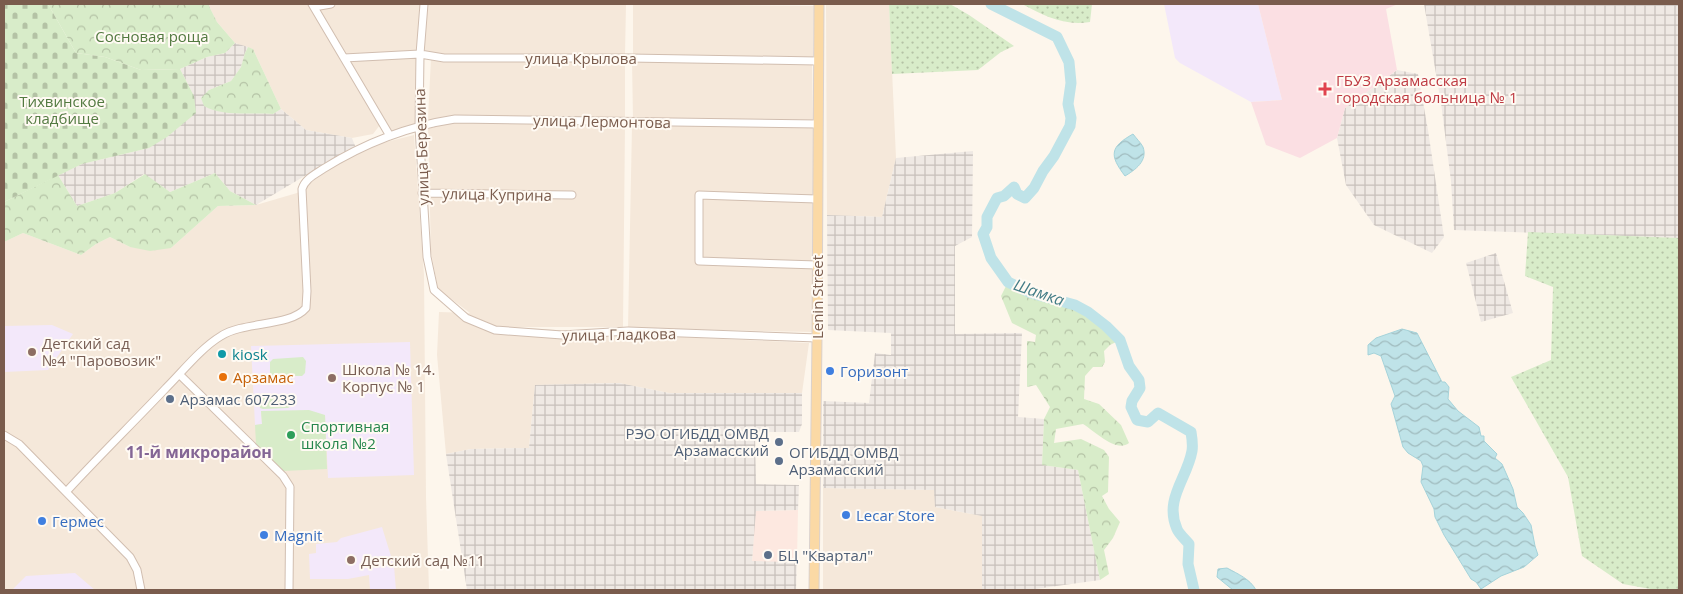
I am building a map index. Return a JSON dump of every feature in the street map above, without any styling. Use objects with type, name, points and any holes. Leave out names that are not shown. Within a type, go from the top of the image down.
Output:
[{"type":"main road","name":"Lenin Street","points":[[814,590],[819,4]]},
{"type":"street","points":[[66,492],[99,456],[221,336],[242,327],[286,319],[302,312],[306,308],[302,200],[304,183],[333,163],[390,136],[313,6],[331,4]]},
{"type":"street","name":"улица Березина","points":[[424,4],[420,54],[418,127],[427,257],[434,290]]},
{"type":"street","name":"улица Крылова","points":[[344,58],[420,54],[444,58],[818,61]]},
{"type":"street","name":"улица Лермонтова","points":[[390,136],[456,118],[818,124]]},
{"type":"street","name":"улица Куприна","points":[[422,193],[572,195]]},
{"type":"street","points":[[818,199],[699,195],[698,261],[818,265]]},
{"type":"street","name":"улица Гладкова","points":[[434,290],[466,318],[494,330],[562,335],[628,331],[817,338]]},
{"type":"street","points":[[180,375],[284,476],[290,487],[289,590]]},
{"type":"street","points":[[4,434],[19,444],[130,557],[137,570],[141,590]]},
{"type":"shaded area","points":[[208,4],[309,4],[380,125],[373,134],[352,138],[306,130],[281,109],[253,49],[235,43],[217,22]]},
{"type":"shaded area","points":[[315,4],[422,4],[418,41],[415,125],[392,132]]},
{"type":"shaded area","points":[[425,4],[626,4],[625,55],[446,57],[421,53]]},
{"type":"shaded area","points":[[633,4],[814,6],[813,57],[633,56]]},
{"type":"shaded area","points":[[826,4],[889,4],[896,158],[882,217],[827,215]]},
{"type":"shaded area","points":[[1164,4],[1258,4],[1282,100],[1251,102],[1180,63],[1175,58]]},
{"type":"shaded area","name":"ГБУЗ Арзамасская городская больница № 1","points":[[1258,4],[1398,4],[1386,9],[1397,70],[1345,108],[1337,138],[1300,158],[1266,145],[1251,102],[1282,100]]},
{"type":"shaded area","points":[[1424,4],[1679,4],[1679,238],[1454,230],[1451,181],[1441,103]]},
{"type":"shaded area","points":[[235,43],[248,47],[241,67],[231,81],[209,90],[256,112],[273,114],[281,109],[306,130],[352,138],[355,146],[256,205],[230,191],[215,173],[170,192],[144,174],[115,193],[77,206],[58,175],[82,164],[149,148],[194,96],[180,69],[207,57],[225,53]]},
{"type":"shaded area","points":[[431,58],[625,60],[625,119],[455,115],[428,120]]},
{"type":"shaded area","points":[[632,60],[812,63],[813,122],[633,120]]},
{"type":"shaded area","points":[[1397,70],[1418,74],[1444,237],[1432,253],[1374,225],[1346,185],[1337,138],[1345,108]]},
{"type":"shaded area","points":[[462,122],[625,126],[623,327],[511,327],[809,343],[802,393],[669,393],[619,383],[535,385],[529,448],[471,449],[446,454],[437,355],[439,312],[470,313],[438,289],[431,252],[428,129],[444,124]]},
{"type":"shaded area","points":[[632,126],[813,127],[813,332],[628,328]]},
{"type":"shaded area","name":"11-й микрорайон","points":[[414,135],[424,275],[426,497],[429,590],[4,590],[4,242],[23,233],[81,255],[110,237],[130,247],[171,248],[218,206],[256,205],[297,193],[329,169],[374,145]]},
{"type":"shaded area","points":[[973,151],[972,237],[955,246],[955,334],[1022,333],[1018,417],[1044,419],[1042,465],[1078,470],[1100,580],[1028,590],[982,590],[982,516],[935,507],[934,490],[823,488],[823,401],[869,403],[875,353],[891,355],[891,333],[828,330],[827,215],[882,217],[896,158]]},
{"type":"shaded area","points":[[1496,253],[1513,313],[1481,322],[1466,263]]},
{"type":"shaded area","name":"Детский сад №4 \"Паровозик\"","points":[[52,325],[73,334],[48,370],[4,372],[4,326]]},
{"type":"shaded area","name":"Школа № 14. Корпус № 1","points":[[410,342],[414,475],[328,478],[325,415],[261,411],[262,424],[255,425],[251,346]]},
{"type":"shaded area","points":[[619,383],[669,393],[802,393],[802,424],[799,432],[755,432],[756,484],[799,485],[798,510],[756,511],[752,561],[787,562],[797,558],[796,590],[467,590],[446,454],[471,449],[529,448],[535,385]]},
{"type":"shaded area","points":[[823,488],[935,490],[935,507],[982,516],[982,590],[823,590]]},
{"type":"shaded area","points":[[798,510],[797,558],[787,562],[752,562],[755,511]]},
{"type":"shaded area","name":"Детский сад №11","points":[[382,527],[394,566],[396,590],[370,590],[369,575],[348,579],[310,579],[309,554],[316,553],[316,544],[337,542],[341,538]]},
{"type":"shaded area","points":[[75,573],[95,590],[12,590],[26,576]]},
{"type":"green space","name":"Тихвинское кладбище","points":[[4,4],[48,4],[76,53],[105,57],[141,70],[180,69],[194,96],[196,113],[167,137],[149,148],[82,164],[4,202]]},
{"type":"green space","name":"Сосновая роща","points":[[48,4],[208,4],[217,22],[235,43],[225,53],[207,57],[180,69],[141,70],[105,57],[76,53]]},
{"type":"green space","points":[[889,4],[950,4],[1014,46],[1001,52],[978,70],[892,74]]},
{"type":"green space","points":[[1022,4],[1092,4],[1090,22],[1071,23],[1054,19]]},
{"type":"green space","points":[[248,47],[253,49],[281,109],[273,114],[237,113],[219,112],[204,106],[201,98],[209,90],[231,81],[241,67]]},
{"type":"green space","points":[[215,173],[230,191],[256,205],[218,206],[171,248],[150,251],[130,247],[110,237],[81,255],[23,233],[4,242],[4,202],[58,175],[77,206],[115,193],[145,174],[170,192]]},
{"type":"green space","points":[[1528,232],[1679,238],[1679,590],[1656,590],[1623,584],[1582,556],[1568,477],[1511,377],[1551,360],[1553,287],[1525,276]]},
{"type":"green space","points":[[1008,282],[1031,293],[1075,305],[1106,326],[1120,340],[1110,345],[1104,351],[1105,362],[1102,367],[1093,367],[1085,376],[1084,399],[1099,404],[1121,425],[1129,443],[1118,445],[1112,443],[1083,424],[1056,429],[1054,443],[1081,439],[1104,450],[1109,457],[1108,492],[1102,496],[1109,509],[1120,522],[1113,538],[1104,550],[1109,574],[1100,580],[1078,470],[1042,465],[1044,419],[1050,407],[1036,385],[1027,387],[1027,341],[1035,342],[1036,335],[1012,323],[1001,296]]},
{"type":"green space","points":[[303,357],[306,361],[305,373],[302,376],[273,376],[270,373],[270,362],[273,359]]},
{"type":"green space","points":[[287,395],[290,397],[291,406],[288,408],[260,408],[259,399],[262,396]]},
{"type":"green space","name":"Спортивная школа №2","points":[[309,410],[325,415],[327,469],[283,471],[256,444],[255,425],[262,424],[261,411]]},
{"type":"water","points":[[1133,134],[1143,147],[1144,157],[1136,168],[1125,176],[1116,162],[1114,152],[1120,143]]},
{"type":"water","points":[[1402,329],[1417,333],[1442,382],[1445,382],[1449,387],[1448,399],[1458,411],[1479,427],[1481,436],[1484,436],[1484,441],[1497,454],[1495,458],[1502,464],[1513,489],[1517,507],[1531,525],[1538,555],[1524,567],[1501,576],[1481,589],[1471,579],[1435,517],[1434,509],[1421,482],[1423,466],[1421,461],[1408,453],[1403,447],[1391,404],[1395,396],[1381,356],[1374,353],[1368,355],[1368,345],[1376,338]]},
{"type":"water","points":[[1227,568],[1247,580],[1256,590],[1233,590],[1217,577],[1218,569]]},
{"type":"waterway","name":"Шамка","points":[[991,4],[1057,37],[1069,62],[1071,83],[1068,104],[1071,118],[1070,126],[1034,188],[1025,198],[1017,194],[1014,187],[1004,196],[997,198],[987,217],[987,227],[983,234],[991,258],[1008,282],[1031,293],[1075,305],[1088,312],[1120,340],[1129,366],[1139,380],[1140,388],[1132,401],[1131,407],[1137,420],[1148,422],[1158,413],[1191,432],[1192,451],[1173,508],[1177,529],[1189,544],[1188,564],[1194,590]]},
{"type":"place","name":"ГБУЗ Арзамасская городская больница № 1","points":[[1325,89]]},
{"type":"place","name":"Детский сад №4 \"Паровозик\"","points":[[32,352]]},
{"type":"place","name":"kiosk","points":[[222,354]]},
{"type":"place","name":"Горизонт","points":[[830,371]]},
{"type":"place","name":"Арзамас","points":[[223,377]]},
{"type":"place","name":"Школа № 14. Корпус № 1","points":[[332,378]]},
{"type":"place","name":"Арзамас 607233","points":[[170,399]]},
{"type":"place","name":"Спортивная школа №2","points":[[291,435]]},
{"type":"place","name":"РЭО ОГИБДД ОМВД Арзамасский","points":[[779,442]]},
{"type":"place","name":"ОГИБДД ОМВД Арзамасский","points":[[779,461]]},
{"type":"place","name":"Lecar Store","points":[[846,515]]},
{"type":"place","name":"Гермес","points":[[42,521]]},
{"type":"place","name":"Magnit","points":[[264,535]]},
{"type":"place","name":"БЦ \"Квартал\"","points":[[768,555]]},
{"type":"place","name":"Детский сад №11","points":[[351,560]]},
{"type":"district","name":"11-й микрорайон","points":[[199,452]]}]
